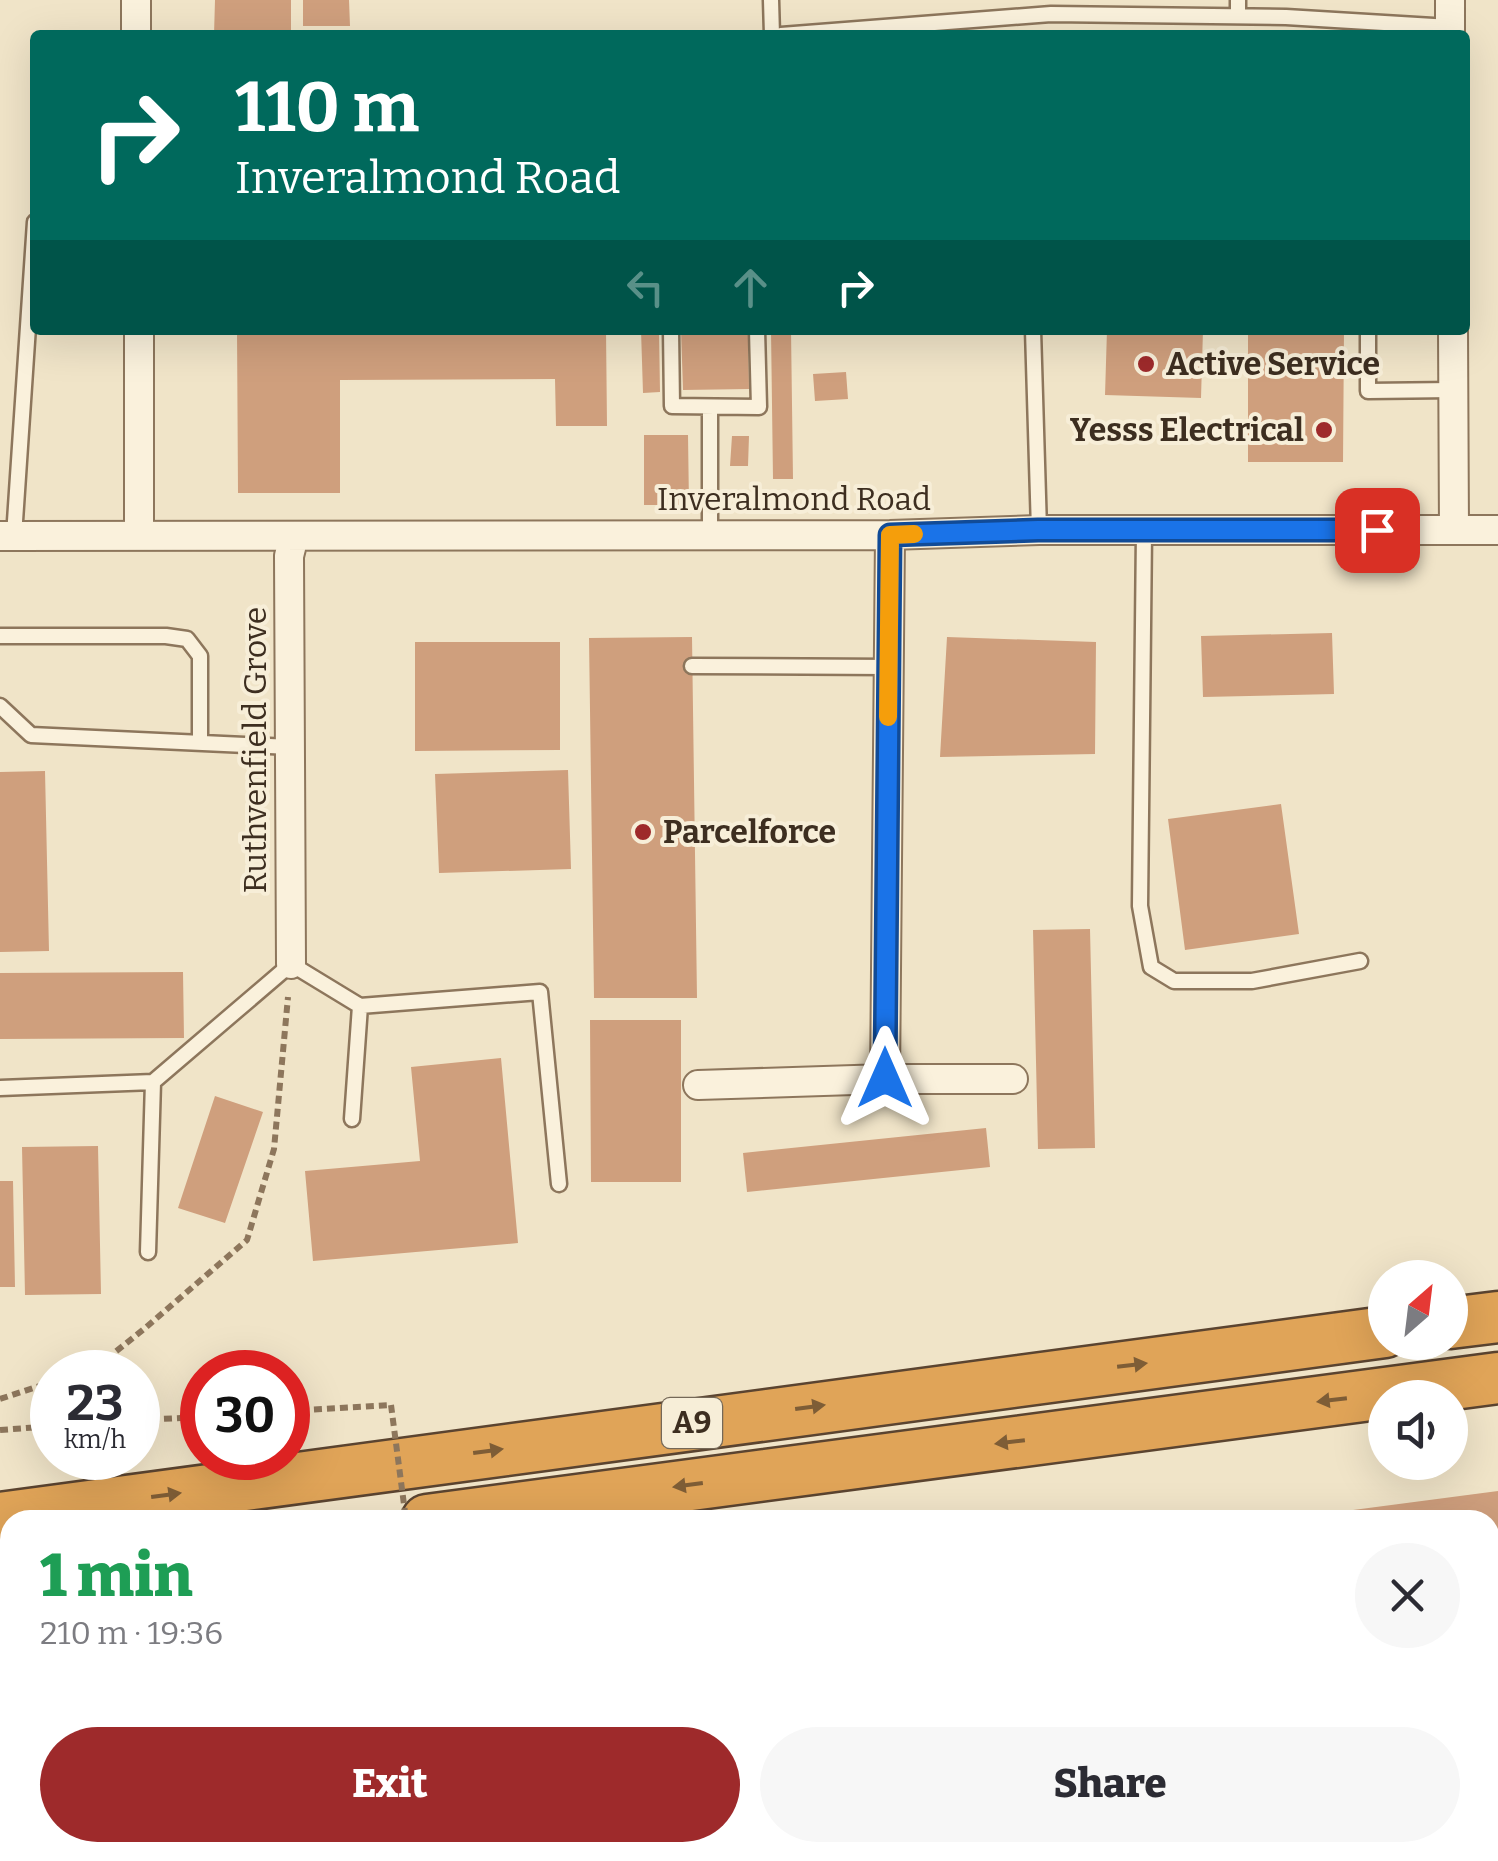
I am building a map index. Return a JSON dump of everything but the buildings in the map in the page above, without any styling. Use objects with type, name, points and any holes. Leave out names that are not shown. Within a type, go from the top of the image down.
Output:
[{"type":"highway","points":[[1468,1321],[1498,1317]]},
{"type":"highway","name":"A9","points":[[60,1510],[1368,1334]]},
{"type":"highway","name":"A9","points":[[502,1510],[1498,1378]]},
{"type":"street","points":[[136,0],[136,30]]},
{"type":"street","points":[[139,335],[139,534]]},
{"type":"street","points":[[1453,335],[1454,530]]},
{"type":"street","name":"Inveralmond Road","points":[[7,536],[1498,530]]},
{"type":"street","points":[[885,1078],[890,535]]},
{"type":"street","name":"Ruthvenfield Grove","points":[[291,964],[290,556],[294,536]]},
{"type":"street","points":[[698,1084],[885,1078],[1013,1079]]},
{"type":"lane","points":[[771,0],[772,30]]},
{"type":"lane","points":[[846,30],[1052,14],[1238,8],[1450,21]]},
{"type":"lane","points":[[7,536],[30,278]]},
{"type":"lane","points":[[670,335],[672,406],[710,408],[759,407],[757,335]]},
{"type":"lane","points":[[1033,335],[1038,530]]},
{"type":"lane","points":[[1368,335],[1368,391],[1453,390]]},
{"type":"lane","points":[[710,408],[710,535]]},
{"type":"lane","points":[[1144,532],[1140,906],[1151,967],[1174,981],[1252,980],[1360,961]]},
{"type":"lane","points":[[0,636],[187,639],[200,656],[200,743]]},
{"type":"lane","points":[[692,666],[889,667]]},
{"type":"lane","points":[[0,706],[31,735],[290,748]]},
{"type":"lane","points":[[0,1088],[154,1082],[291,964],[360,1006],[540,992],[559,1184]]},
{"type":"lane","points":[[352,1119],[360,1006]]},
{"type":"lane","points":[[148,1252],[154,1082]]},
{"type":"path","points":[[117,1350],[247,1240],[274,1149],[291,964]]},
{"type":"path","points":[[0,1399],[30,1389]]},
{"type":"path","points":[[310,1411],[391,1405],[405,1510]]},
{"type":"path","points":[[0,1430],[30,1428]]},
{"type":"slow traffic","points":[[888,717],[890,535],[914,534]]},
{"type":"place","name":"Active Service","points":[[1146,364]]},
{"type":"place","name":"Yesss Electrical","points":[[1324,430]]},
{"type":"place","name":"Parcelforce","points":[[643,832]]},
{"type":"route","points":[[885,1078],[890,535],[1038,530],[1377,530]]}]
